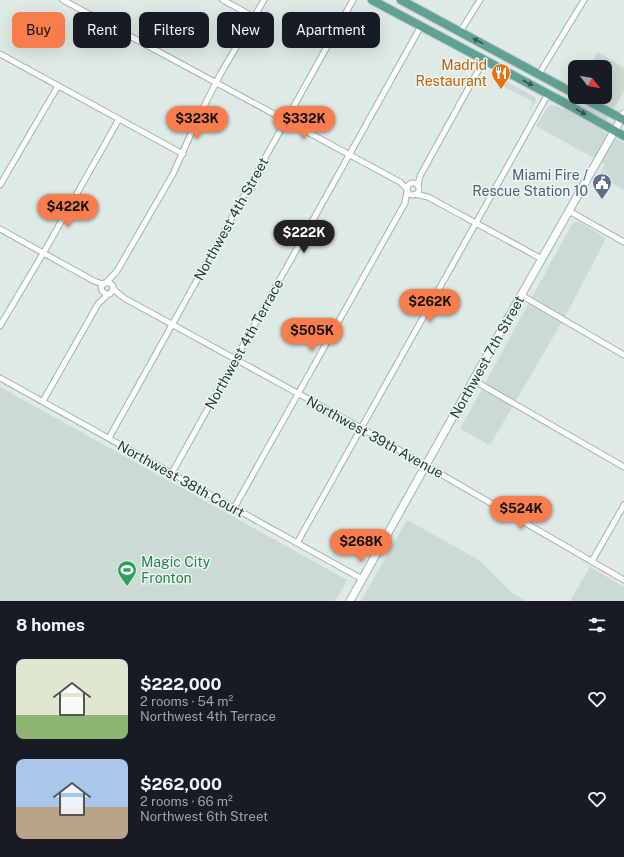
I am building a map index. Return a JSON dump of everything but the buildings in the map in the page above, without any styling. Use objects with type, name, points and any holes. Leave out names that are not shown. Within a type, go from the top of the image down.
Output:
[{"type":"main road","points":[[372,0],[624,136]]},
{"type":"main road","points":[[401,0],[568,90]]},
{"type":"main road","points":[[432,32],[449,36],[460,32]]},
{"type":"main road","points":[[484,60],[495,57],[512,60]]},
{"type":"main road","points":[[595,104],[623,118]]},
{"type":"main road","name":"Northwest 7th Street","points":[[350,601],[568,210],[623,118]]},
{"type":"street","points":[[65,0],[349,155],[400,182],[418,187],[428,197]]},
{"type":"street","points":[[223,0],[245,12]]},
{"type":"street","points":[[257,12],[264,0]]},
{"type":"street","name":"Northwest 4th Street","points":[[109,438],[353,0]]},
{"type":"street","points":[[460,32],[480,0]]},
{"type":"street","points":[[539,74],[584,0]]},
{"type":"street","name":"Northwest 4th Terrace","points":[[172,473],[421,26]]},
{"type":"street","points":[[98,304],[109,294],[113,287],[117,272],[173,174],[194,126],[236,48]]},
{"type":"street","points":[[0,54],[183,154]]},
{"type":"street","points":[[404,203],[418,192],[420,176],[484,60]]},
{"type":"street","points":[[0,185],[58,86]]},
{"type":"street","points":[[297,543],[548,94]]},
{"type":"street","points":[[0,326],[119,119]]},
{"type":"street","points":[[234,508],[404,203],[407,190],[420,176]]},
{"type":"street","points":[[400,182],[409,194],[428,197],[542,258]]},
{"type":"street","points":[[568,210],[624,242]]},
{"type":"street","points":[[0,229],[94,281],[110,283],[113,287]]},
{"type":"street","points":[[43,401],[98,304],[104,283],[117,272]]},
{"type":"street","points":[[94,281],[103,293],[109,294]]},
{"type":"street","name":"Northwest 39th Avenue","points":[[113,287],[124,298]]},
{"type":"street","name":"Northwest 39th Avenue","points":[[109,294],[124,298],[361,428],[624,580]]},
{"type":"street","points":[[521,295],[624,355]]},
{"type":"street","name":"Northwest 38th Court","points":[[0,378],[362,579]]},
{"type":"street","points":[[473,380],[624,467]]},
{"type":"street","points":[[592,561],[624,505]]},
{"type":"shaded area","points":[[598,52],[611,60],[593,60]]},
{"type":"shaded area","points":[[612,61],[624,68],[624,91],[601,130],[624,143],[624,190],[599,175],[605,164],[536,126],[547,108],[551,105],[557,106],[564,110],[568,103],[612,104]]},
{"type":"shaded area","points":[[498,77],[535,97],[536,100],[530,110],[529,109],[533,102],[495,82]]},
{"type":"shaded area","points":[[580,222],[606,238],[566,315],[490,445],[460,429],[572,224]]},
{"type":"shaded area","points":[[0,387],[347,580],[335,601],[0,601]]},
{"type":"shaded area","points":[[407,520],[479,560],[512,593],[526,601],[361,601]]},
{"type":"shaded area","points":[[590,567],[624,587],[624,601],[570,601]]},
{"type":"place","name":"Madrid Restaurant","points":[[501,90]]},
{"type":"place","name":"Miami Fire / Rescue Station 10","points":[[602,200]]},
{"type":"place","name":"Magic City Fronton","points":[[127,587]]}]
